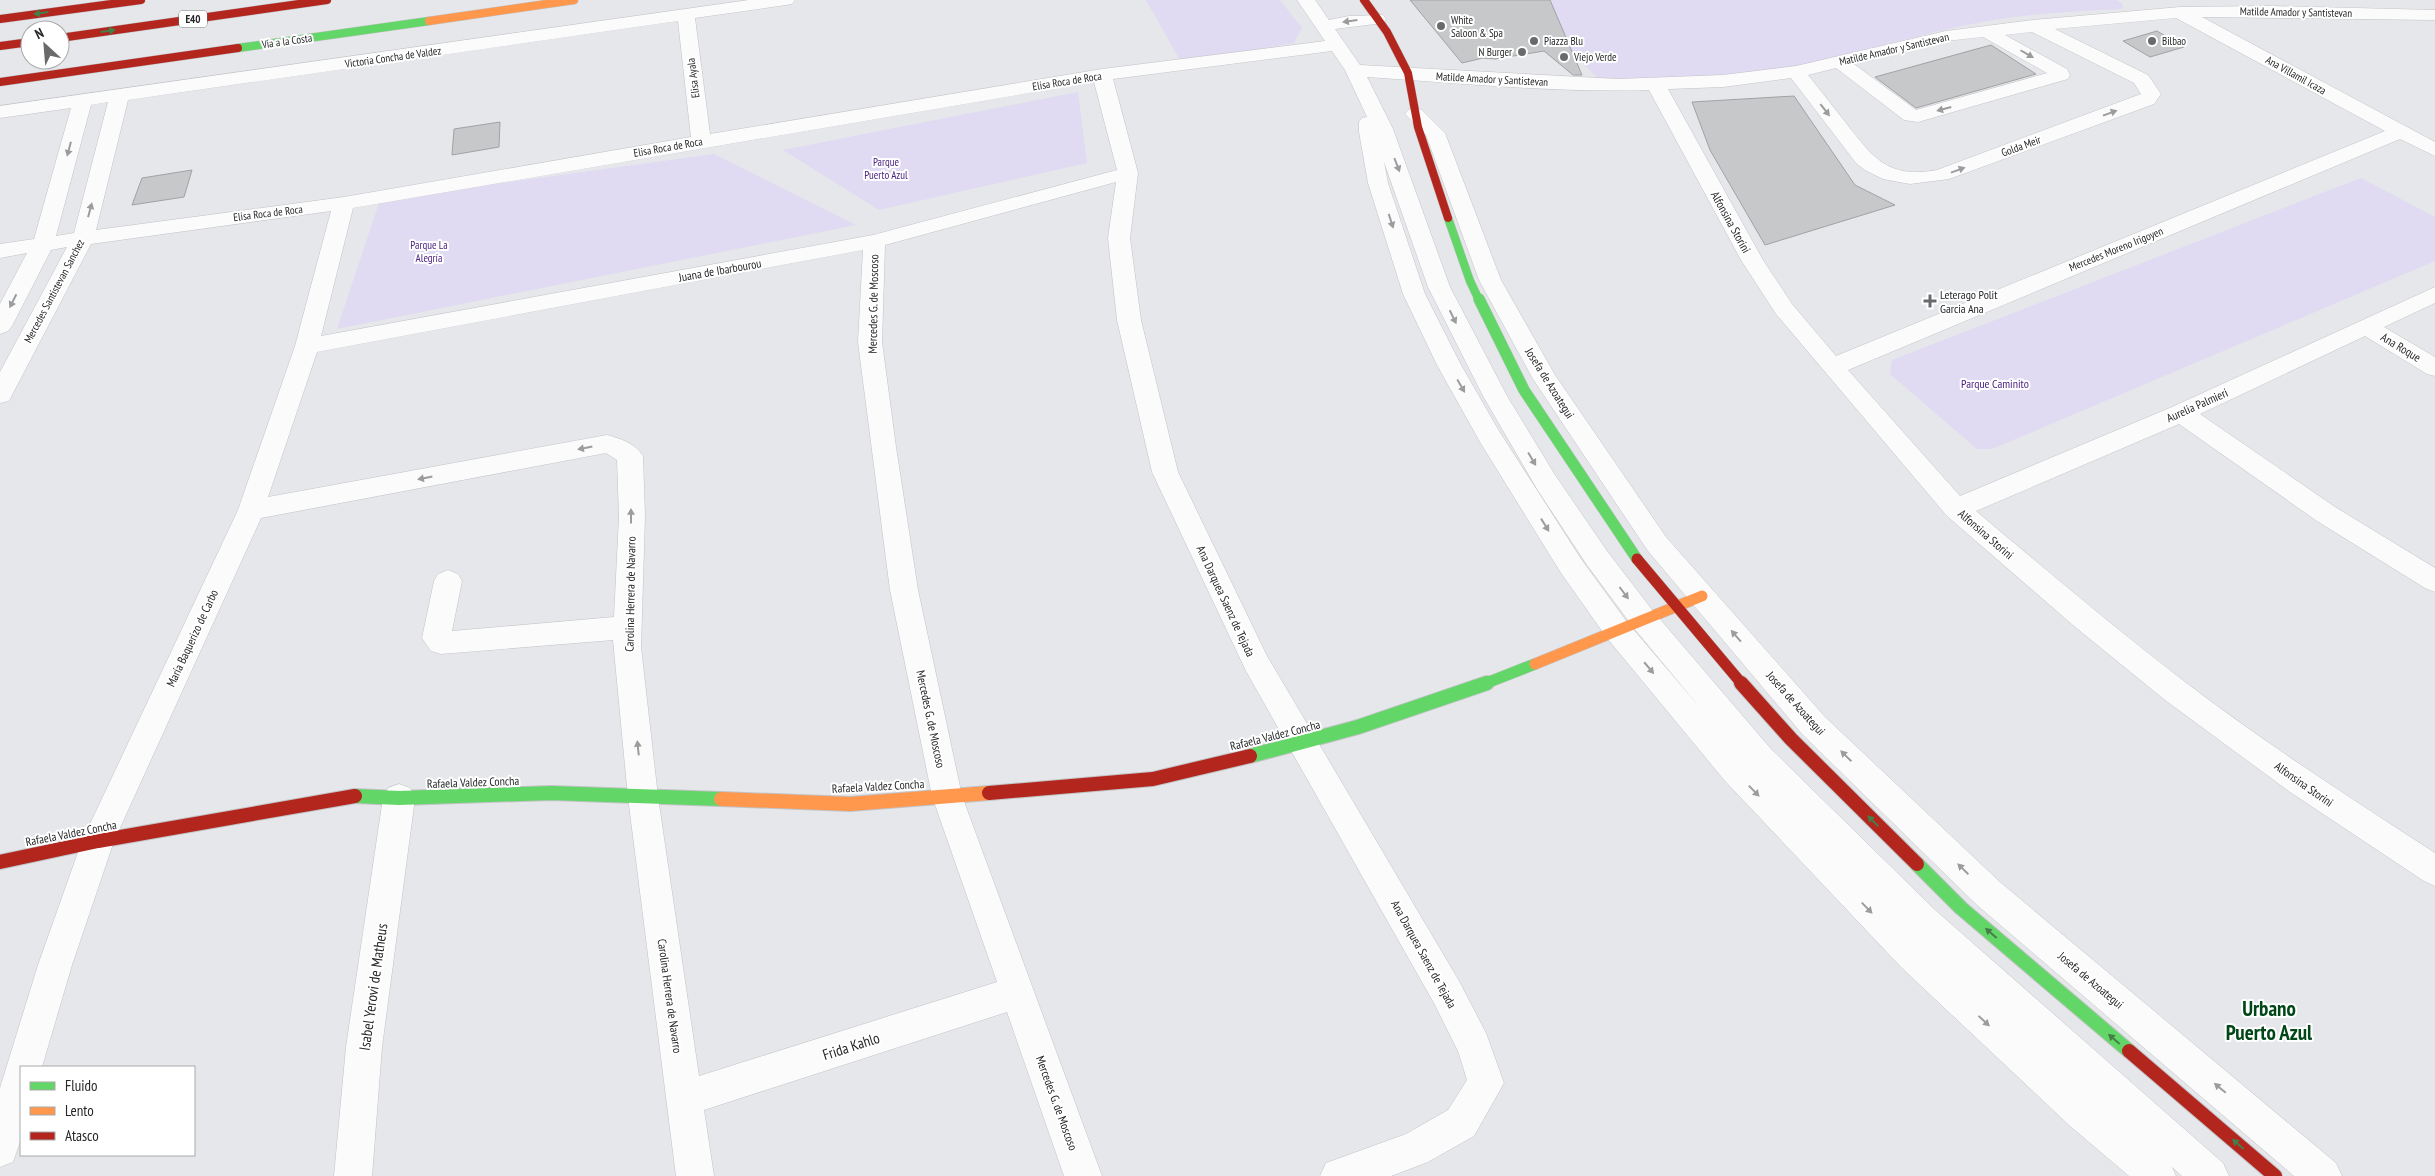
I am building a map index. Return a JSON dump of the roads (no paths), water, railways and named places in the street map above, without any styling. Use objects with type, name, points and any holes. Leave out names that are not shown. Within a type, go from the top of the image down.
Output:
[{"type":"main road","points":[[0,19],[141,0]]},
{"type":"main road","name":"E40","points":[[70,37],[327,0]]},
{"type":"main road","name":"Vía a la Costa","points":[[0,82],[574,0]]},
{"type":"main road","name":"Josefa de Azoategui","points":[[1364,0],[1408,73],[1415,114],[1432,174],[1470,281],[1519,382],[1630,550],[1675,607],[1791,739],[1961,908],[2275,1176]]},
{"type":"main road","points":[[0,46],[20,43]]},
{"type":"main road","name":"Rafaela Valdez Concha","points":[[0,862],[98,841],[362,795],[399,798],[551,794],[850,804],[1153,780],[1304,743],[1460,695],[1702,596]]},
{"type":"street","name":"Victoria Concha de Valdez","points":[[0,112],[119,97],[786,0]]},
{"type":"street","points":[[1306,0],[1354,70],[1383,129],[1439,287],[1466,344],[1546,482],[1597,558],[1630,625],[1736,772],[1914,957],[2082,1112],[2157,1176]]},
{"type":"street","name":"Ana Villamil Icaza","points":[[2157,0],[2435,150]]},
{"type":"street","points":[[2257,0],[2272,11]]},
{"type":"street","name":"Matilde Amador y Santistevan","points":[[1354,70],[1500,80],[1618,85],[1723,81],[1796,72],[1946,36],[2033,25],[2180,12],[2272,11],[2431,17]]},
{"type":"street","name":"Elisa Ayala","points":[[686,15],[700,141]]},
{"type":"street","name":"Elisa Roca de Roca","points":[[0,251],[83,238],[344,204],[700,141],[1330,36],[1350,21],[1377,19]]},
{"type":"street","name":"Golda Meir","points":[[1796,72],[1863,159],[1882,172],[1907,179],[1942,175],[2147,100],[2151,94],[2149,88],[2141,79],[2033,25]]},
{"type":"street","points":[[1839,61],[1911,116],[1918,116],[2061,75],[1985,31]]},
{"type":"street","name":"Ana Darquea Saenz de Tejada","points":[[1102,75],[1128,173],[1120,238],[1129,320],[1165,472],[1256,663],[1447,993],[1474,1045],[1486,1083],[1461,1123],[1415,1149],[1339,1176]]},
{"type":"street","name":"Alfonsina Storini","points":[[1656,84],[1752,260],[1784,308],[1832,367],[1956,509],[2084,618],[2176,691],[2301,783],[2435,871]]},
{"type":"street","name":"Mercedes Santistevan Sanchez","points":[[0,395],[83,238],[119,97]]},
{"type":"street","points":[[0,326],[42,244],[82,102]]},
{"type":"street","name":"Josefa de Azoategui","points":[[1415,114],[1435,133],[1490,280],[1545,379],[1657,544],[1814,726],[1989,894],[2323,1176]]},
{"type":"street","name":"Mercedes Moreno Irigoyen","points":[[1832,367],[2401,132]]},
{"type":"street","name":"Juana de Ibarbourou","points":[[307,346],[874,241],[1128,173]]},
{"type":"street","name":"María Baquerizo de Carbo","points":[[24,1066],[55,966],[98,841],[251,510],[307,346],[344,204]]},
{"type":"street","name":"Mercedes G. de Moscoso","points":[[874,241],[870,342],[883,447],[904,590],[947,796],[1083,1176]]},
{"type":"street","name":"Aurelia Palmieri","points":[[1956,509],[2181,413],[2435,294]]},
{"type":"street","name":"Ana Roque","points":[[2367,327],[2435,368]]},
{"type":"street","points":[[2181,413],[2326,514],[2435,581]]},
{"type":"street","name":"Carolina Herrera de Navarro","points":[[251,510],[607,444],[619,448],[630,456],[632,516],[627,647],[643,797],[695,1176]]},
{"type":"street","points":[[448,582],[436,638],[440,644],[600,631],[628,626]]},
{"type":"street","points":[[1630,625],[1922,920],[2210,1176]]},
{"type":"street","name":"Isabel Yerovi de Matheus","points":[[353,1176],[364,1047],[399,798]]},
{"type":"street","name":"Frida Kahlo","points":[[684,1099],[1018,992]]},
{"type":"street","points":[[0,1149],[20,1081]]},
{"type":"place","name":"White Saloon & Spa","points":[[1441,26]]},
{"type":"place","name":"Piazza Blu","points":[[1534,41]]},
{"type":"place","name":"Bilbao","points":[[2152,41]]},
{"type":"place","name":"N Burger","points":[[1522,52]]},
{"type":"place","name":"Viejo Verde","points":[[1564,57]]},
{"type":"place","name":"Leterago Polit Garcia Ana","points":[[1930,301]]},
{"type":"district","name":"Urbano Puerto Azul","points":[[2269,1020]]},
{"type":"park label","name":"Parque Puerto Azul","points":[[886,168]]},
{"type":"park label","name":"Parque La Alegría","points":[[429,251]]},
{"type":"park label","name":"Parque Caminito","points":[[1995,383]]}]
